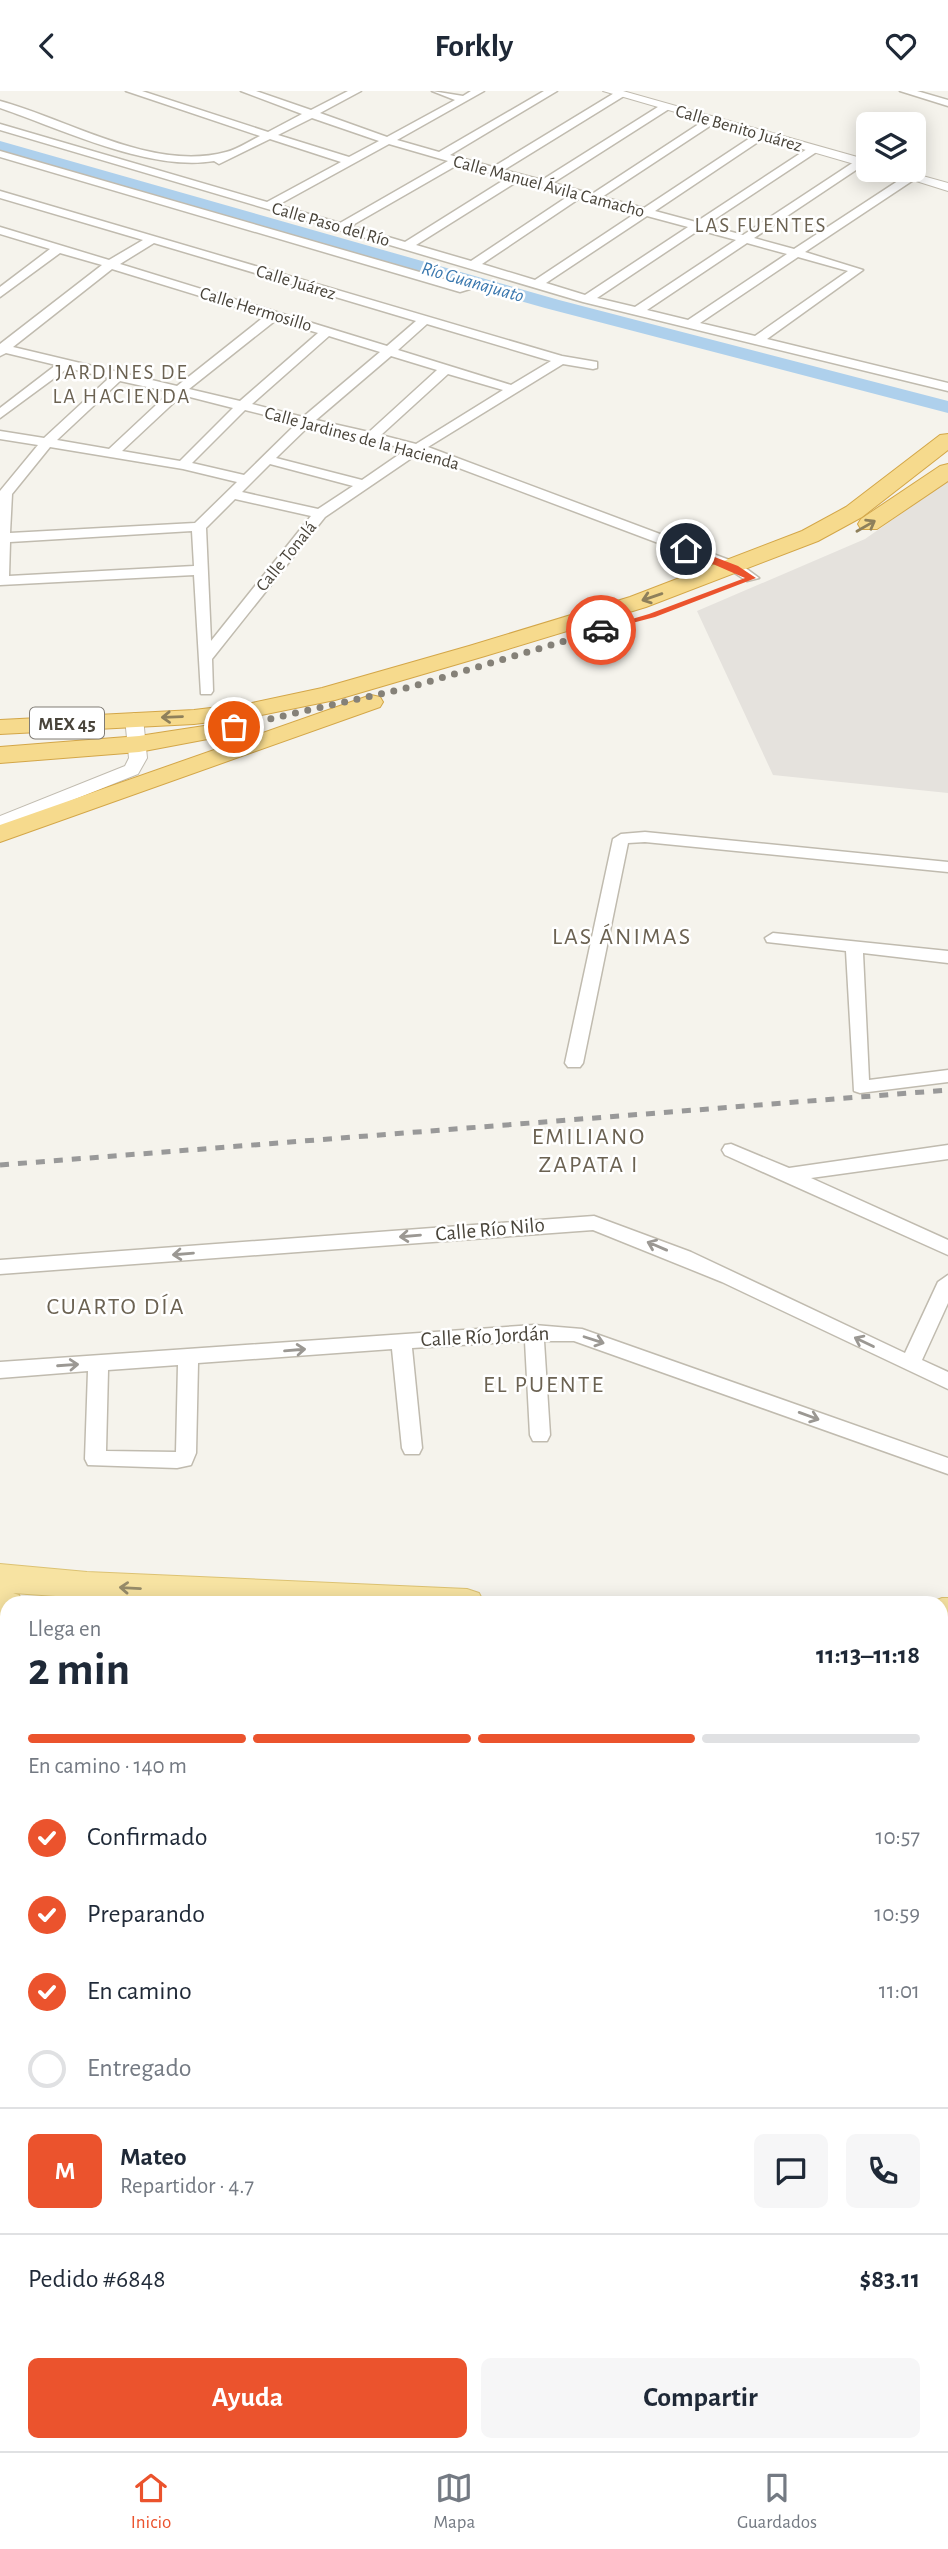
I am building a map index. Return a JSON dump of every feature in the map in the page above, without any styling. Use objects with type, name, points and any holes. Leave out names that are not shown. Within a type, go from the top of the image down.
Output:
[{"type":"highway","name":"MEX 45","points":[[0,755],[139,744],[258,723],[411,687],[652,616],[743,573],[854,512],[948,440]]},
{"type":"highway","name":"MEX 45","points":[[0,727],[219,715],[326,695],[828,547],[875,521],[948,471]]},
{"type":"highway","points":[[0,834],[272,739],[411,687]]},
{"type":"highway","points":[[0,739],[89,731],[134,718]]},
{"type":"main road","points":[[0,1578],[88,1586],[311,1596]]},
{"type":"street","points":[[131,91],[352,162]]},
{"type":"street","name":"Calle Manuel Ávila Camacho","points":[[246,91],[457,161],[857,270],[756,341]]},
{"type":"street","points":[[180,180],[355,91]]},
{"type":"street","points":[[437,91],[464,99]]},
{"type":"street","points":[[268,206],[479,91]]},
{"type":"street","points":[[440,156],[552,91]]},
{"type":"street","points":[[905,91],[948,103]]},
{"type":"street","points":[[494,171],[615,92]]},
{"type":"street","name":"Calle Benito Juárez","points":[[615,92],[856,161]]},
{"type":"street","points":[[0,104],[157,158],[194,161],[230,155]]},
{"type":"street","points":[[544,184],[665,107]]},
{"type":"street","points":[[593,198],[712,120]]},
{"type":"street","name":"Calle Paso del Río","points":[[0,127],[587,299],[948,387]]},
{"type":"street","points":[[537,284],[762,134]]},
{"type":"street","points":[[587,299],[814,149]]},
{"type":"street","name":"Calle Paso del Río","points":[[0,155],[464,289]]},
{"type":"street","points":[[342,227],[457,161]]},
{"type":"street","points":[[637,311],[856,168]]},
{"type":"street","points":[[407,246],[516,177]]},
{"type":"street","points":[[926,181],[948,187]]},
{"type":"street","points":[[688,325],[904,182]]},
{"type":"street","points":[[473,265],[578,194]]},
{"type":"street","name":"Calle Juárez","points":[[1,195],[561,360],[593,365]]},
{"type":"street","name":"Calle Hermosillo","points":[[3,235],[59,248],[511,389]]},
{"type":"street","points":[[1,350],[111,264],[153,239]]},
{"type":"street","points":[[0,293],[59,248]]},
{"type":"street","points":[[111,453],[179,391],[274,315]]},
{"type":"street","points":[[3,538],[199,527],[305,422],[425,320]]},
{"type":"street","points":[[183,465],[242,406],[328,331]]},
{"type":"street","name":"Calle Jardines de la Hacienda","points":[[1,350],[418,448],[743,573]]},
{"type":"street","name":"Calle Tonalá","points":[[205,658],[320,514],[418,448],[561,360]]},
{"type":"street","points":[[0,414],[65,364]]},
{"type":"street","points":[[371,437],[447,368]]},
{"type":"street","points":[[117,377],[47,443],[3,493],[1,581],[201,570]]},
{"type":"street","points":[[0,435],[183,465],[246,480]]},
{"type":"street","points":[[266,459],[363,484]]},
{"type":"street","points":[[232,494],[320,514]]},
{"type":"street","points":[[199,527],[206,691]]},
{"type":"street","points":[[0,823],[123,775],[137,763],[139,744],[134,718]]},
{"type":"street","points":[[574,1063],[621,839],[645,837],[948,867]]},
{"type":"street","points":[[773,939],[948,957]]},
{"type":"street","points":[[854,947],[860,1087],[948,1076]]},
{"type":"street","points":[[731,1150],[948,1248]]},
{"type":"street","points":[[788,1175],[948,1151]]},
{"type":"street","name":"Calle Río Nilo","points":[[0,1267],[594,1223],[652,1244],[738,1282],[948,1381]]},
{"type":"street","points":[[910,1364],[948,1282]]},
{"type":"street","points":[[534,1333],[540,1435]]},
{"type":"street","name":"Calle Río Jordán","points":[[0,1370],[188,1359],[401,1341],[567,1333],[592,1339],[948,1466]]},
{"type":"street","points":[[401,1341],[412,1448]]},
{"type":"street","points":[[97,1363],[95,1459],[177,1460],[184,1459],[186,1453],[188,1359]]},
{"type":"shaded area","points":[[948,481],[948,793],[773,775],[697,611],[865,539]]},
{"type":"waterway","name":"Río Guanajuato","points":[[0,146],[552,304],[948,407]]},
{"type":"railway","points":[[0,1165],[948,1090]]},
{"type":"way so far","points":[[234,727],[411,687],[601,630]]},
{"type":"district","name":"LAS FUENTES","points":[[761,225]]},
{"type":"district","name":"JARDINES DE LA HACIENDA","points":[[122,384]]},
{"type":"district","name":"LAS ÁNIMAS","points":[[622,936]]},
{"type":"district","name":"EMILIANO ZAPATA I","points":[[589,1150]]},
{"type":"district","name":"CUARTO DÍA","points":[[116,1306]]},
{"type":"district","name":"EL PUENTE","points":[[544,1384]]},
{"type":"route","points":[[601,630],[652,616],[752,578],[735,568],[686,549]]}]
